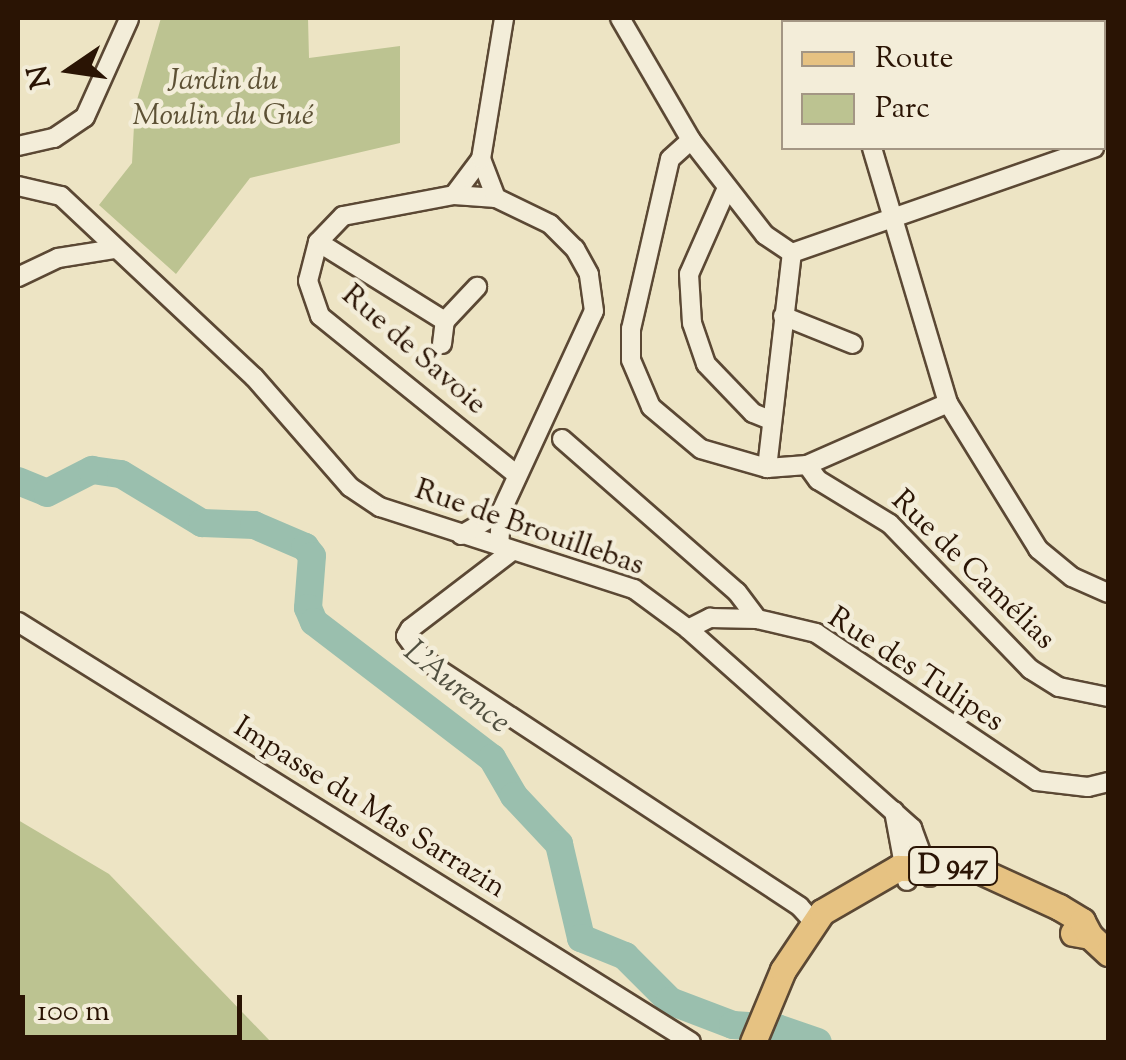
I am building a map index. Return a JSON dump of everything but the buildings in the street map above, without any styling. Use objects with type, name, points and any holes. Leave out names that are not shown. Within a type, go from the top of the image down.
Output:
[{"type":"main road","name":"D 947","points":[[816,925],[917,872],[976,869],[1082,921],[1099,944]]},
{"type":"main road","points":[[757,1032],[771,992],[816,925]]},
{"type":"street","points":[[454,195],[481,158],[504,18]]},
{"type":"street","points":[[620,18],[691,140],[765,235],[792,253]]},
{"type":"street","points":[[18,146],[54,138],[85,116],[129,20]]},
{"type":"street","points":[[691,140],[670,159],[631,328],[631,360],[652,407],[702,448],[767,468],[807,465],[948,403]]},
{"type":"street","points":[[873,150],[948,403],[1038,550],[1072,577],[1108,593]]},
{"type":"street","points":[[792,253],[1088,150]]},
{"type":"street","points":[[481,158],[496,198]]},
{"type":"street","name":"Rue de Brouillebas","points":[[18,186],[62,196],[254,378],[350,486],[380,507],[634,589],[688,629],[912,828],[917,872]]},
{"type":"street","points":[[728,188],[689,274],[692,323],[706,364],[753,413],[770,420]]},
{"type":"street","points":[[445,321],[318,242],[342,216],[454,195],[496,198],[550,224],[574,248],[589,274],[594,312],[501,512],[506,548],[406,636],[423,659],[800,907],[816,925]]},
{"type":"street","name":"Rue de Savoie","points":[[318,242],[308,281],[320,316],[516,474]]},
{"type":"street","points":[[18,276],[58,258],[115,250]]},
{"type":"street","points":[[767,468],[792,253]]},
{"type":"street","points":[[442,344],[445,321],[476,287]]},
{"type":"street","points":[[783,316],[853,344]]},
{"type":"street","points":[[562,439],[736,592],[757,619]]},
{"type":"street","name":"Rue de Camélias","points":[[807,465],[818,480],[890,524],[1030,670],[1059,687],[1108,697]]},
{"type":"street","points":[[461,534],[501,512]]},
{"type":"street","name":"Rue des Tulipes","points":[[688,629],[710,618],[757,619],[816,633],[1038,781],[1088,787],[1108,782]]},
{"type":"street","name":"Impasse du Mas Sarrazin","points":[[18,622],[691,1042]]},
{"type":"green space","name":"Jardin du Moulin du Gué","points":[[161,18],[308,18],[309,58],[400,46],[400,143],[250,178],[176,274],[99,205],[132,163],[135,107]]},
{"type":"green space","points":[[18,820],[109,874],[271,1042],[18,1042]]},
{"type":"shaded area","points":[[92,470],[121,474],[202,523],[254,525],[305,547],[312,556],[308,608],[314,622],[492,758],[514,796],[559,844],[581,938],[625,956],[670,1001],[732,1025],[748,1024],[745,1034],[689,1018],[615,958],[566,932],[566,877],[556,847],[513,804],[477,750],[410,710],[319,639],[303,616],[302,552],[252,529],[200,529],[119,477],[95,476],[49,497],[18,486],[48,493]]},
{"type":"waterway","name":"L'Aurence","points":[[18,481],[47,493],[92,470],[121,474],[202,523],[254,525],[305,547],[312,556],[308,608],[314,622],[492,758],[514,796],[559,844],[581,938],[625,956],[670,1001],[733,1025],[777,1028],[818,1042]]}]
